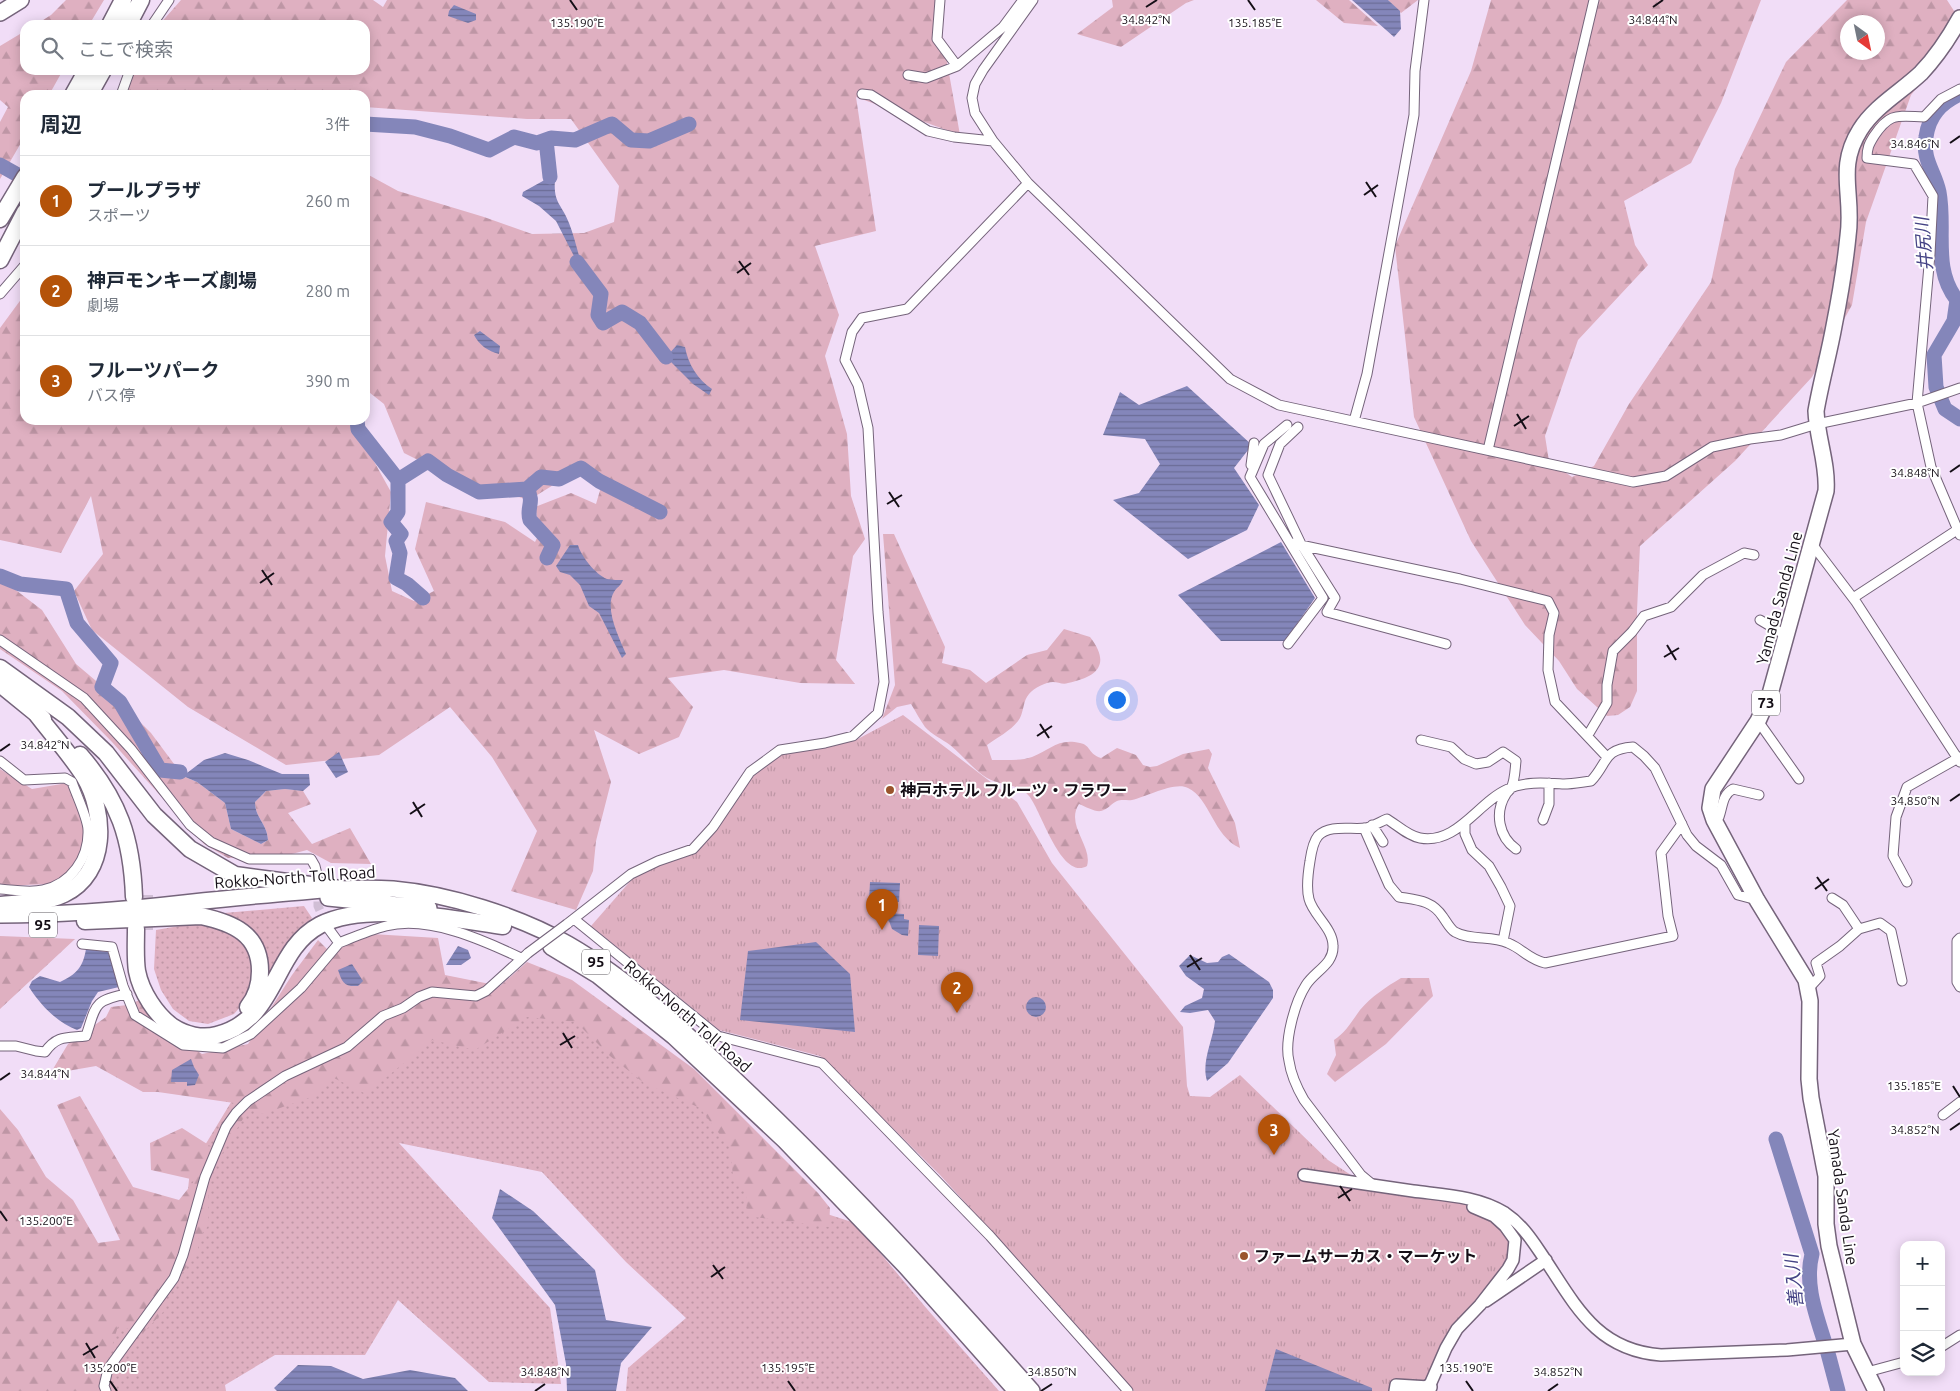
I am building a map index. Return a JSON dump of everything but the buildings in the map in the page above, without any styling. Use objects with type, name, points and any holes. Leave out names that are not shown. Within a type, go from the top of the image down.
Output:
[{"type":"highway","points":[[113,20],[123,0]]},
{"type":"highway","points":[[131,20],[141,0]]},
{"type":"highway","points":[[76,90],[84,75]]},
{"type":"highway","points":[[93,90],[100,75]]},
{"type":"highway","points":[[0,219],[20,185]]},
{"type":"highway","points":[[0,248],[20,214]]},
{"type":"highway","points":[[0,260],[20,222]]},
{"type":"highway","points":[[0,668],[14,676],[68,717],[106,752],[154,815],[190,849],[235,875],[341,888]]},
{"type":"highway","points":[[0,684],[62,734],[95,772],[115,805],[123,825],[140,896],[137,845],[120,798],[97,759],[68,717]]},
{"type":"highway","points":[[0,905],[31,903],[64,894],[83,880],[94,862],[100,836],[93,799],[84,777],[35,712]]},
{"type":"highway","points":[[85,921],[201,916],[233,925],[245,934],[254,944],[260,958],[260,982],[257,993],[243,1014],[213,1027],[203,1028],[176,1018],[162,1004],[154,990],[148,972],[140,929],[137,971],[144,992],[156,1010],[168,1023],[180,1031],[195,1036],[212,1036],[229,1032],[249,1019],[265,1000],[291,953],[300,941],[320,925],[337,919],[378,913],[426,915],[503,926]]},
{"type":"main road","points":[[0,13],[21,0]]},
{"type":"main road","name":"Yamada Sanda Line","points":[[1876,1391],[1853,1344],[1828,1246],[1826,1176],[1812,1106],[1809,1079],[1811,1025],[1809,988],[1803,972],[1757,900],[1714,820],[1710,808],[1713,789],[1758,721],[1772,688],[1823,502],[1826,478],[1816,411],[1834,326],[1849,234],[1850,208],[1846,173],[1849,152],[1861,129],[1874,113],[1935,58],[1945,45],[1960,18]]},
{"type":"main road","name":"Rokko-North Toll Road","points":[[0,915],[89,912],[341,888],[392,889],[435,895],[475,905],[566,942],[636,990],[681,1029],[792,1133],[915,1260],[1032,1391]]},
{"type":"main road","name":"Rokko-North Toll Road","points":[[0,925],[54,924],[330,898],[434,909],[470,916],[503,926],[559,950],[597,975],[674,1037],[785,1141],[906,1267],[1016,1391]]},
{"type":"street","points":[[155,20],[169,0]]},
{"type":"street","points":[[940,0],[937,39],[957,66]]},
{"type":"street","points":[[908,75],[926,78],[957,66],[1003,27],[1023,0]]},
{"type":"street","points":[[1032,0],[982,70],[975,84],[972,98],[974,113],[993,142],[1028,183],[1230,379],[1279,406],[1633,482],[1666,476],[1712,447],[1782,434],[1817,424],[1916,403],[1960,388]]},
{"type":"street","points":[[1354,421],[1368,374],[1414,115],[1415,72],[1424,0]]},
{"type":"street","points":[[1488,450],[1594,0]]},
{"type":"street","points":[[123,90],[128,75]]},
{"type":"street","points":[[1853,598],[1958,533],[1931,467],[1916,403],[1930,254],[1933,196],[1914,164],[1866,158],[1866,147],[1883,122],[1897,116],[1924,117],[1941,99],[1960,90]]},
{"type":"street","points":[[862,94],[871,95],[928,131],[954,137],[993,142]]},
{"type":"street","points":[[106,1391],[104,1386],[108,1369],[174,1278],[183,1255],[205,1177],[226,1127],[248,1100],[285,1076],[347,1047],[383,1016],[432,992],[476,996],[486,991],[524,955],[632,874],[658,861],[693,850],[713,827],[750,772],[780,750],[825,743],[853,736],[878,713],[884,682],[868,428],[858,385],[844,360],[852,332],[862,318],[907,309],[1028,183]]},
{"type":"street","points":[[0,294],[20,271]]},
{"type":"street","points":[[1250,477],[1264,444],[1287,425]]},
{"type":"street","points":[[1298,427],[1280,444],[1268,475],[1301,544],[1335,598],[1327,612],[1446,644]]},
{"type":"street","points":[[1254,443],[1250,477],[1323,598],[1288,644]]},
{"type":"street","points":[[1291,543],[1460,579],[1548,601],[1554,613],[1549,635],[1548,670],[1555,702],[1607,757]]},
{"type":"street","points":[[1812,544],[1853,598],[1959,759],[1907,787],[1896,817],[1893,856],[1907,882]]},
{"type":"street","points":[[1588,735],[1607,703],[1607,685],[1613,651],[1632,632],[1644,616],[1671,607],[1703,575],[1744,553],[1754,555]]},
{"type":"street","points":[[1760,620],[1787,636]]},
{"type":"street","points":[[0,640],[84,698],[131,749],[190,825],[211,842],[249,859],[311,859],[317,874]]},
{"type":"street","points":[[1758,721],[1799,779]]},
{"type":"street","points":[[1422,740],[1451,747],[1464,759],[1476,764],[1488,762],[1503,752],[1516,761],[1511,788],[1506,794],[1499,815],[1500,829],[1509,844],[1516,850]]},
{"type":"street","points":[[1372,1185],[1361,1175],[1304,1100],[1288,1060],[1290,1032],[1299,998],[1307,983],[1330,959],[1334,947],[1332,940],[1309,900],[1307,886],[1312,849],[1317,837],[1334,829],[1368,826],[1386,819],[1420,838],[1436,838],[1447,834],[1465,823],[1484,804],[1511,788],[1520,785],[1566,784],[1591,781],[1601,771],[1607,757],[1620,748],[1633,747],[1655,768],[1687,835],[1696,846],[1721,866],[1738,894],[1757,900]]},
{"type":"street","points":[[0,761],[24,780],[65,778],[72,782],[88,829],[86,851],[77,869],[63,882],[43,890],[0,889]]},
{"type":"street","points":[[1543,820],[1549,804],[1549,783]]},
{"type":"street","points":[[1714,820],[1719,817],[1724,796],[1727,792],[1733,789],[1759,794]]},
{"type":"street","points":[[1465,823],[1465,834],[1472,850],[1489,866],[1510,906],[1503,941]]},
{"type":"street","points":[[1368,826],[1389,885],[1399,897],[1428,902],[1441,914],[1454,932],[1509,943],[1533,960],[1546,963],[1673,936],[1668,916],[1660,853],[1682,824]]},
{"type":"street","points":[[1368,826],[1383,842]]},
{"type":"street","points":[[1832,898],[1843,905],[1859,929]]},
{"type":"street","points":[[82,944],[112,947],[135,1015],[183,1045],[223,1048],[251,1034],[301,988],[339,943],[386,926],[414,922],[457,932],[524,955]]},
{"type":"street","points":[[570,922],[718,1036],[822,1063],[990,1236],[1128,1391]]},
{"type":"street","points":[[1809,988],[1820,976],[1816,963],[1840,946],[1859,929],[1880,923],[1891,931],[1902,980]]},
{"type":"street","points":[[328,928],[339,943]]},
{"type":"street","points":[[1960,938],[1957,941],[1957,982],[1960,987]]},
{"type":"street","points":[[0,1046],[16,1046],[45,1052],[52,1043],[61,1038],[86,1036],[97,1005],[110,997],[127,994]]},
{"type":"street","points":[[1943,1115],[1960,1102]]},
{"type":"street","points":[[1304,1175],[1482,1202],[1501,1210],[1527,1232],[1578,1310],[1604,1336],[1622,1346],[1643,1354],[1787,1350],[1853,1344]]},
{"type":"street","points":[[1395,1391],[1396,1386],[1428,1390],[1457,1328],[1480,1305],[1511,1264],[1515,1250],[1515,1240],[1506,1226],[1494,1216],[1441,1195]]},
{"type":"street","points":[[1480,1305],[1546,1260]]},
{"type":"street","points":[[1945,1344],[1960,1335]]},
{"type":"street","points":[[1867,1372],[1900,1363]]},
{"type":"green space","points":[[66,0],[104,0],[92,20],[43,20]]},
{"type":"green space","points":[[181,0],[373,0],[383,7],[387,0],[940,0],[942,34],[960,135],[856,97],[876,231],[815,246],[839,315],[825,356],[847,434],[851,496],[865,539],[853,556],[836,660],[855,684],[800,683],[724,670],[668,678],[693,707],[679,737],[639,754],[594,730],[611,782],[596,841],[593,871],[576,910],[511,891],[537,831],[492,757],[450,707],[379,755],[286,765],[188,707],[92,630],[74,591],[103,554],[91,496],[61,553],[0,540],[0,328],[20,301],[20,425],[354,425],[391,492],[385,556],[392,591],[414,601],[434,591],[415,549],[426,502],[505,522],[535,542],[540,532],[535,507],[571,493],[596,504],[601,487],[576,471],[529,500],[456,479],[404,453],[384,404],[370,393],[370,176],[398,191],[484,217],[532,234],[584,233],[614,222],[619,186],[571,119],[527,119],[370,107],[370,90],[118,90],[127,75],[370,75],[370,20],[163,20]]},
{"type":"green space","points":[[1112,0],[1194,0],[1186,3],[1121,47],[1077,34],[1113,7]]},
{"type":"green space","points":[[1316,0],[1349,0],[1378,26],[1344,23]]},
{"type":"green space","points":[[1388,0],[1418,0],[1401,13]]},
{"type":"green space","points":[[1491,0],[1761,0],[1721,103],[1691,163],[1624,201],[1635,245],[1648,265],[1578,340],[1545,436],[1549,461],[1572,477],[1594,466],[1629,404],[1711,282],[1735,169],[1786,62],[1847,0],[1947,0],[1956,14],[1939,60],[1911,95],[1866,222],[1852,305],[1812,377],[1735,461],[1640,546],[1637,611],[1637,691],[1630,707],[1618,715],[1607,716],[1577,689],[1559,661],[1525,625],[1471,541],[1414,417],[1395,246],[1471,71]]},
{"type":"green space","points":[[20,34],[20,75],[60,75],[52,90],[20,90],[20,145],[0,179],[0,122],[8,107],[0,100],[0,46]]},
{"type":"green space","points":[[883,534],[894,534],[945,647],[942,663],[970,670],[986,683],[1027,655],[1047,650],[1064,629],[1090,637],[1096,646],[1100,655],[1100,662],[1094,673],[1066,684],[1047,683],[1029,694],[1020,718],[1014,726],[987,745],[992,760],[1028,758],[1054,745],[1072,742],[1084,744],[1101,758],[1117,748],[1136,755],[1143,765],[1150,767],[1157,766],[1183,754],[1209,749],[1212,754],[1208,768],[1235,823],[1240,848],[1224,835],[1202,800],[1195,793],[1188,788],[1176,786],[1132,800],[1117,801],[1101,811],[1079,804],[1075,820],[1088,858],[1087,866],[1078,868],[1069,863],[1060,854],[1034,804],[1025,792],[1015,787],[992,781],[982,775],[950,745],[927,730],[911,704],[897,707],[882,719],[895,685]]},
{"type":"green space","points":[[0,578],[42,610],[76,664],[115,697],[151,733],[183,776],[197,782],[225,803],[231,829],[261,844],[268,840],[266,829],[257,812],[255,802],[266,791],[285,789],[303,791],[311,804],[288,813],[312,844],[350,828],[371,864],[331,863],[307,850],[288,855],[228,858],[204,844],[112,742],[62,691],[0,649]]},
{"type":"green space","points":[[903,715],[1017,802],[1052,863],[1183,1027],[1187,1086],[1190,1096],[1210,1097],[1240,1075],[1328,1160],[1374,1190],[1465,1202],[1488,1210],[1510,1242],[1509,1259],[1449,1336],[1429,1387],[1393,1391],[1134,1391],[940,1175],[820,1056],[719,1030],[591,926],[633,878],[658,864],[694,851],[753,773],[780,755],[854,741]]},
{"type":"green space","points":[[0,769],[32,789],[67,783],[86,814],[87,838],[74,872],[50,884],[0,886]]},
{"type":"green space","points":[[304,906],[312,918],[287,944],[267,984],[247,929],[224,913]]},
{"type":"green space","points":[[202,922],[231,931],[248,950],[253,972],[248,998],[234,1014],[208,1024],[189,1021],[173,1009],[161,990],[154,969],[156,930]]},
{"type":"green space","points":[[355,933],[438,938],[445,975],[500,986],[527,962],[572,980],[694,1069],[818,1193],[830,1208],[829,1227],[747,1216],[746,1192],[733,1176],[730,1148],[700,1108],[644,1083],[610,1056],[576,1022],[527,1017],[475,1050],[432,1040],[366,1094],[332,1077],[314,1096],[263,1114],[249,1109],[209,1175],[208,1226],[198,1239],[198,1251],[166,1295],[165,1310],[143,1333],[118,1326],[99,1391],[0,1391],[0,1109],[18,1130],[46,1177],[73,1200],[98,1243],[120,1240],[57,1105],[80,1096],[133,1187],[179,1200],[195,1180],[151,1170],[150,1143],[182,1128],[215,1149],[234,1103],[158,1092],[143,1092],[96,1066],[50,1074],[68,1044],[106,1017],[111,1007],[127,1005],[140,1000],[154,1021],[202,1054],[248,1044],[292,975],[318,940],[328,950]]},
{"type":"green space","points":[[0,936],[75,939],[0,1009]]},
{"type":"green space","points":[[1401,978],[1429,978],[1433,996],[1386,1044],[1335,1082],[1327,1074],[1336,1055],[1334,1040],[1345,1030],[1369,1000]]},
{"type":"green space","points":[[573,995],[652,1053],[796,1204],[855,1223],[999,1391],[626,1391],[628,1368],[686,1318],[626,1262],[542,1172],[399,1143],[550,1308],[561,1384],[489,1382],[398,1300],[365,1355],[275,1355],[225,1385],[226,1391],[86,1391],[70,1348],[182,1248],[190,1170],[242,1084]]},
{"type":"water","points":[[1352,0],[1388,0],[1400,11],[1401,29],[1394,37]]},
{"type":"water","points":[[454,5],[476,14],[476,20],[468,23],[448,16],[449,11]]},
{"type":"water","points":[[550,177],[555,179],[555,194],[569,223],[581,263],[577,262],[556,221],[539,206],[522,196],[523,192]]},
{"type":"water","points":[[480,331],[500,346],[499,354],[478,342],[474,335]]},
{"type":"water","points":[[677,345],[685,347],[694,371],[712,389],[709,395],[693,384],[666,357]]},
{"type":"water","points":[[1187,386],[1252,445],[1234,468],[1259,505],[1247,530],[1188,559],[1113,500],[1139,493],[1160,464],[1145,439],[1103,435],[1120,392],[1139,405]]},
{"type":"water","points":[[1281,542],[1315,598],[1285,641],[1221,641],[1178,595]]},
{"type":"water","points":[[570,545],[578,545],[589,564],[602,577],[623,580],[611,599],[614,623],[626,654],[622,658],[599,613],[589,606],[580,585],[570,575],[560,572],[556,566]]},
{"type":"water","points":[[339,752],[348,772],[336,778],[325,762]]},
{"type":"water","points":[[225,753],[282,774],[309,774],[310,785],[303,791],[285,789],[266,791],[255,802],[257,812],[266,829],[268,840],[261,844],[231,829],[225,803],[197,782],[183,776],[204,760]]},
{"type":"water","points":[[870,882],[900,883],[899,902],[869,900]]},
{"type":"water","points":[[886,913],[904,914],[904,919],[909,920],[908,936],[892,929]]},
{"type":"water","points":[[919,925],[939,926],[938,956],[918,955]]},
{"type":"water","points":[[816,942],[850,974],[855,1032],[740,1020],[748,951]]},
{"type":"water","points":[[458,946],[468,950],[471,958],[461,965],[446,965]]},
{"type":"water","points":[[86,949],[108,952],[119,987],[98,992],[92,1001],[81,1028],[77,1030],[63,1023],[50,1013],[29,987],[32,981],[40,976],[60,982],[71,976],[81,965]]},
{"type":"water","points":[[1229,954],[1269,982],[1273,990],[1273,998],[1228,1063],[1207,1081],[1206,1058],[1215,1021],[1208,1010],[1190,1013],[1180,1012],[1185,1006],[1202,998],[1204,989],[1186,976],[1179,966],[1190,955],[1207,963],[1218,962],[1222,957]]},
{"type":"water","points":[[352,964],[363,981],[358,986],[350,986],[344,983],[338,970]]},
{"type":"water","points":[[1036,997],[1043,1000],[1046,1007],[1043,1014],[1036,1017],[1029,1014],[1026,1007],[1029,1000]]},
{"type":"water","points":[[191,1059],[199,1075],[195,1085],[187,1086],[187,1082],[171,1082],[172,1070]]},
{"type":"water","points":[[500,1189],[533,1211],[595,1270],[606,1320],[652,1327],[621,1363],[616,1391],[567,1391],[566,1364],[555,1305],[492,1218]]},
{"type":"water","points":[[1276,1349],[1372,1388],[1372,1391],[1265,1391]]},
{"type":"water","points":[[298,1365],[331,1366],[363,1379],[410,1370],[455,1378],[468,1391],[277,1391],[274,1388]]},
{"type":"waterway","name":"井尻川","points":[[1960,94],[1947,101],[1933,116],[1925,145],[1927,159],[1939,192],[1942,262],[1949,288],[1957,300],[1954,321],[1934,355],[1936,387],[1945,409],[1960,419]]},
{"type":"waterway","points":[[370,124],[415,127],[450,136],[489,150],[514,137],[537,143],[551,138],[575,140],[612,124],[631,140],[649,141],[689,124]]},
{"type":"waterway","points":[[546,140],[550,177]]},
{"type":"waterway","points":[[0,165],[20,176]]},
{"type":"waterway","points":[[577,262],[601,294],[598,315],[603,323],[622,312],[640,323],[666,357]]},
{"type":"waterway","points":[[358,425],[358,429],[398,480],[428,461],[447,475],[479,492],[527,489],[541,477],[559,479],[581,468],[599,481],[660,512]]},
{"type":"waterway","points":[[398,480],[398,512],[391,522],[401,534],[396,541],[400,553],[396,578],[407,584],[423,598]]},
{"type":"waterway","points":[[527,489],[530,498],[530,520],[553,545],[547,558]]},
{"type":"waterway","points":[[0,576],[20,584],[66,589],[77,623],[111,663],[102,687],[120,702],[160,770],[180,772]]},
{"type":"waterway","name":"善入川","points":[[1776,1139],[1812,1254],[1810,1267],[1811,1293],[1838,1391]]},
{"type":"tunnel","points":[[318,888],[318,906],[327,926]]},
{"type":"tunnel","points":[[145,895],[145,930]]},
{"type":"place","name":"神戸ホテル フルーツ・フラワー","points":[[890,790]]},
{"type":"place","name":"プールプラザ","points":[[882,930]]},
{"type":"place","name":"神戸モンキーズ劇場","points":[[957,1013]]},
{"type":"place","name":"フルーツパーク","points":[[1274,1155]]},
{"type":"place","name":"ファームサーカス・マーケット","points":[[1244,1256]]}]
